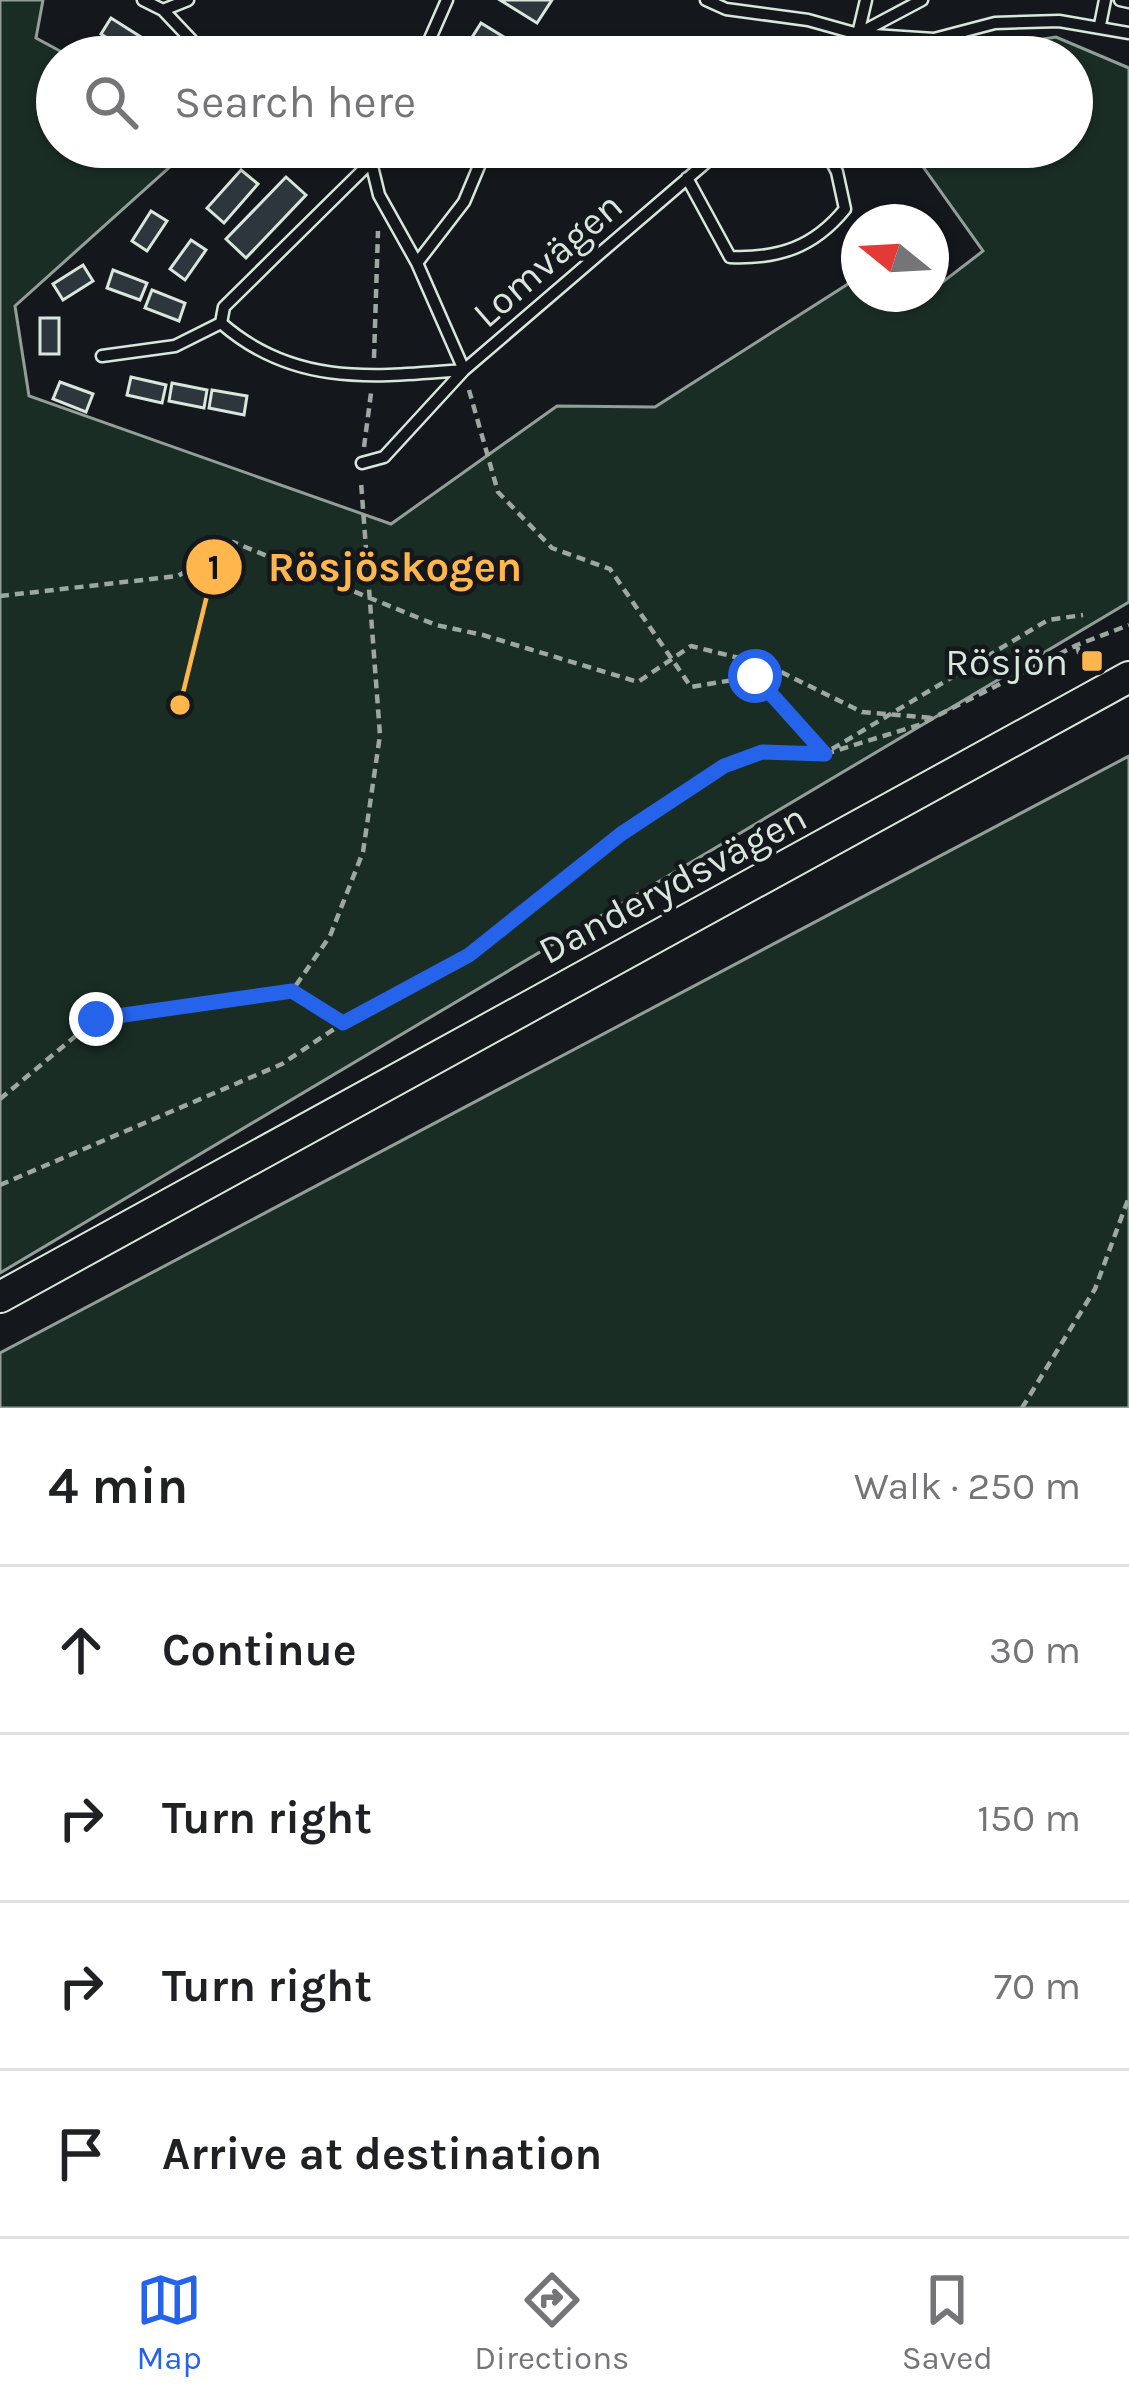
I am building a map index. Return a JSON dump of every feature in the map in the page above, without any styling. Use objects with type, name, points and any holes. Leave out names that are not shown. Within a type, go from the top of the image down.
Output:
[{"type":"main road","name":"Danderydsvägen","points":[[0,1298],[1129,677]]},
{"type":"lane","points":[[143,0],[164,10],[188,36]]},
{"type":"lane","points":[[164,10],[188,0]]},
{"type":"lane","points":[[431,36],[447,0]]},
{"type":"lane","points":[[706,0],[858,34],[888,36]]},
{"type":"lane","points":[[858,34],[866,0]]},
{"type":"lane","points":[[855,36],[922,0]]},
{"type":"lane","points":[[1100,25],[1105,0]]},
{"type":"lane","points":[[945,36],[994,22],[1058,21],[1129,33]]},
{"type":"lane","points":[[102,356],[175,346],[221,323],[224,307],[364,168]]},
{"type":"lane","name":"Lomvägen","points":[[372,168],[379,195],[417,263],[464,370]]},
{"type":"lane","points":[[417,263],[464,202],[478,168]]},
{"type":"lane","name":"Lomvägen","points":[[221,323],[248,346],[333,376],[373,378],[464,370],[699,168]]},
{"type":"lane","points":[[687,178],[730,257],[763,259],[822,237],[845,209],[835,168]]},
{"type":"lane","points":[[362,464],[384,457],[464,370]]},
{"type":"path","points":[[292,991],[330,936],[363,852],[380,735],[362,464],[373,378],[379,195]]},
{"type":"path","points":[[464,370],[498,493],[553,548],[610,569],[691,687],[781,672],[862,712],[934,718]]},
{"type":"path","points":[[0,596],[178,576],[233,542],[436,625],[638,682],[692,646],[739,658],[825,754]]},
{"type":"path","points":[[825,754],[1048,620],[1084,615]]},
{"type":"path","points":[[0,1185],[282,1064],[343,1023],[469,955],[621,834],[724,766],[762,752],[825,754],[934,718],[1077,645],[1129,626]]},
{"type":"path","points":[[0,1099],[96,1019],[292,991],[343,1023]]},
{"type":"path","points":[[1022,1408],[1095,1289],[1129,1197]]},
{"type":"green space","points":[[0,0],[43,0],[36,36],[36,168],[169,168],[15,306],[29,396],[391,524],[557,406],[655,407],[841,288],[841,312],[949,312],[949,277],[983,251],[924,168],[1093,168],[1093,53],[1129,68],[1129,602],[0,1273]]},
{"type":"green space","points":[[1129,756],[1129,1408],[0,1408],[0,1353]]},
{"type":"building","points":[[500,0],[552,0],[537,23]]},
{"type":"building","points":[[111,18],[139,36],[104,36],[101,34]]},
{"type":"building","points":[[481,23],[502,36],[473,36]]},
{"type":"building","points":[[241,170],[258,184],[224,223],[207,208]]},
{"type":"building","points":[[286,177],[306,195],[246,258],[226,239]]},
{"type":"building","points":[[151,211],[167,221],[147,251],[132,241]]},
{"type":"building","points":[[191,240],[206,250],[185,280],[170,269]]},
{"type":"building","points":[[83,265],[93,281],[63,300],[53,284]]},
{"type":"building","points":[[113,270],[147,283],[140,300],[107,288]]},
{"type":"building","points":[[152,290],[185,303],[179,321],[145,308]]},
{"type":"building","points":[[40,318],[59,318],[59,354],[40,354]]},
{"type":"building","points":[[131,377],[166,385],[162,403],[127,395]]},
{"type":"building","points":[[60,382],[93,394],[86,412],[53,399]]},
{"type":"building","points":[[172,383],[207,390],[204,408],[169,401]]},
{"type":"building","points":[[212,390],[247,396],[244,415],[209,408]]},
{"type":"place","name":"Rösjön","points":[[1092,661]]},
{"type":"place","name":"Rösjöskogen","points":[[180,705]]},
{"type":"route","points":[[96,1019],[292,991],[343,1023],[399,994],[469,955],[621,834],[724,766],[762,752],[825,754],[755,676]]}]
